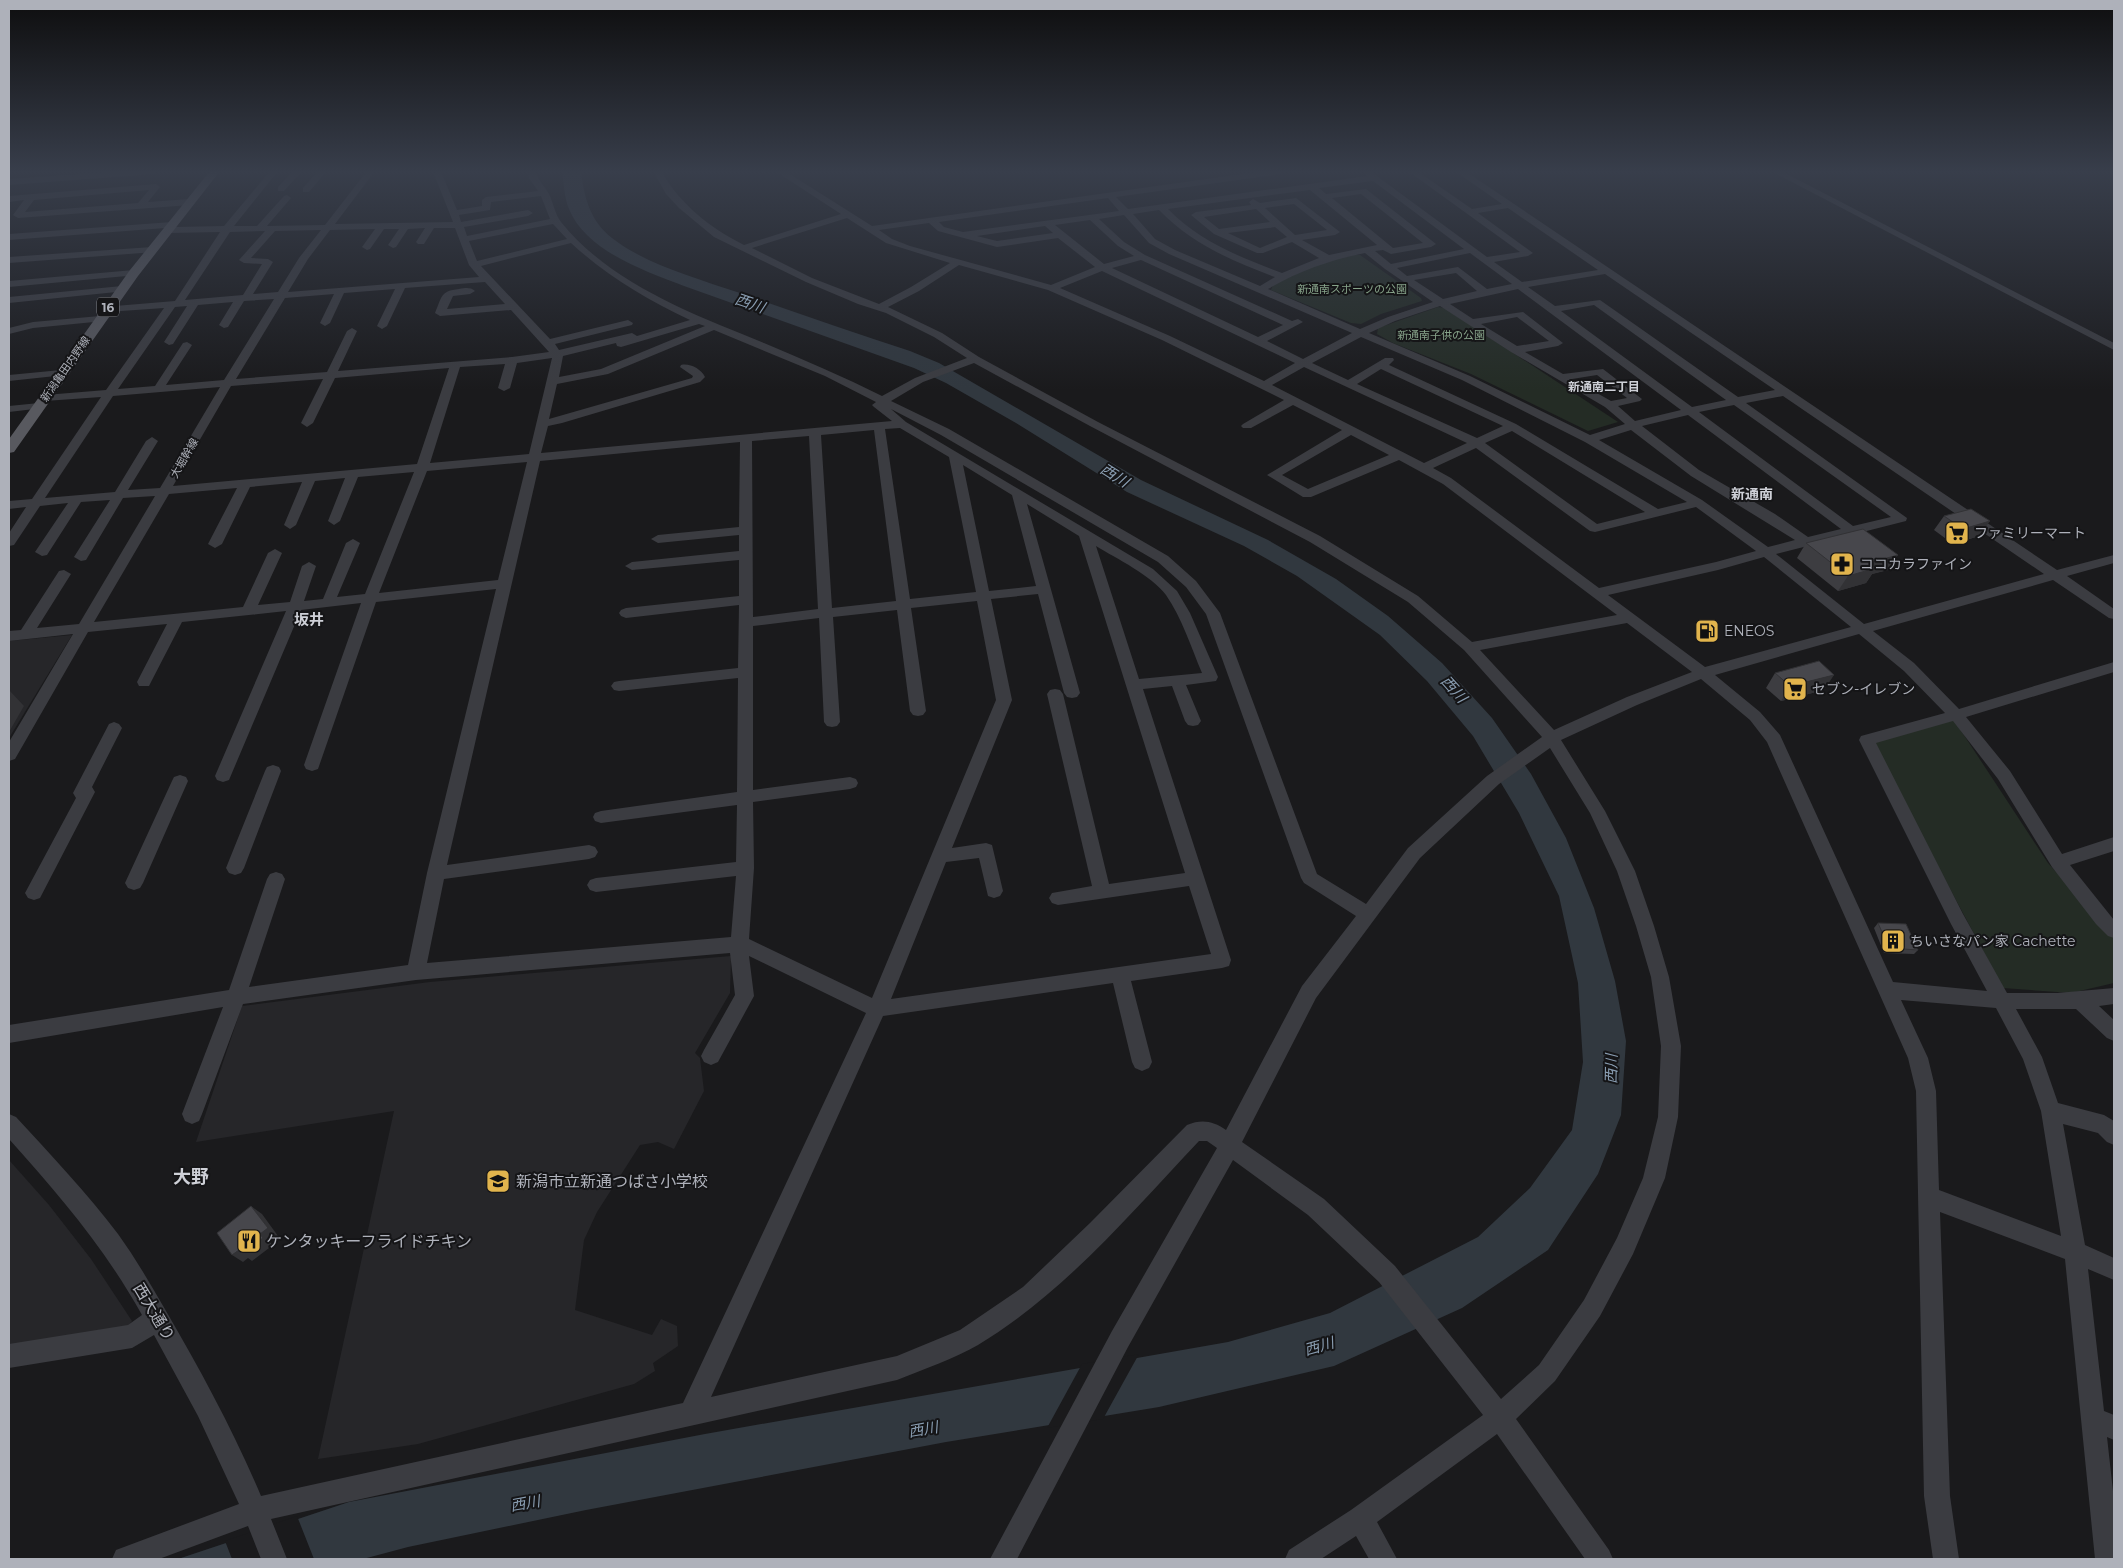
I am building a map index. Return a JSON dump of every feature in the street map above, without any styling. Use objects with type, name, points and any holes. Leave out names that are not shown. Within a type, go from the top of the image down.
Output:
[{"type":"main road","name":"新潟亀田内野線","points":[[9,449],[103,314],[157,244]]},
{"type":"street","points":[[9,542],[110,393],[217,244]]},
{"type":"street","points":[[224,325],[268,262],[244,260],[258,244]]},
{"type":"street","name":"大堀幹線","points":[[9,755],[165,491],[220,384],[315,244]]},
{"type":"street","points":[[466,244],[474,265],[557,356]]},
{"type":"street","points":[[474,265],[556,244]]},
{"type":"street","points":[[578,244],[600,264],[659,301],[879,398],[945,432],[1163,559],[1191,584],[1212,613],[1310,878],[1368,914]]},
{"type":"street","points":[[736,244],[809,280],[879,308],[938,335],[975,359],[1094,424],[1315,539],[1413,598],[1469,647],[1552,738],[1597,811],[1626,871],[1660,977],[1671,1046],[1668,1117],[1654,1178],[1625,1246],[1592,1308],[1547,1373],[1500,1417],[1360,1519],[1298,1559]]},
{"type":"street","points":[[744,248],[756,244]]},
{"type":"street","points":[[899,244],[907,248],[1052,288],[1166,338],[1264,385],[1447,481],[1703,673],[1755,716],[1774,739],[1918,1058],[1926,1091],[1937,1496],[1946,1559]]},
{"type":"street","points":[[1072,244],[1102,267],[1476,443],[1595,528],[1698,503]]},
{"type":"street","points":[[1122,244],[1142,257],[1292,325]]},
{"type":"street","points":[[1158,244],[1172,252],[1316,312],[1466,378],[1589,439],[1698,503],[1766,552],[1864,629],[1909,667],[1956,715],[2004,775],[2058,862],[2102,919],[2114,931]]},
{"type":"street","points":[[1204,244],[1281,276]]},
{"type":"street","points":[[1245,244],[1260,251],[1277,244]]},
{"type":"street","points":[[1303,244],[1326,258]]},
{"type":"street","points":[[1382,244],[1392,251],[1430,244]]},
{"type":"street","points":[[1464,244],[1850,530]]},
{"type":"street","points":[[1486,260],[1528,253],[1516,244]]},
{"type":"street","points":[[1568,244],[2114,616]]},
{"type":"street","points":[[1917,244],[2114,346]]},
{"type":"street","points":[[1260,290],[1281,276],[1302,266],[1326,258],[1385,247]]},
{"type":"street","points":[[9,260],[152,250]]},
{"type":"street","points":[[1367,250],[1405,279],[1515,350],[1609,405],[1664,451],[1696,473],[1770,516],[1806,541]]},
{"type":"street","points":[[1388,267],[1472,250]]},
{"type":"street","points":[[1052,288],[1071,277],[1142,257]]},
{"type":"street","points":[[879,308],[915,289],[958,262]]},
{"type":"street","points":[[1405,279],[1458,270],[1484,292]]},
{"type":"street","points":[[9,284],[134,272]]},
{"type":"street","points":[[1264,385],[1384,322],[1442,302],[1520,285],[1608,272]]},
{"type":"street","points":[[9,331],[33,325],[103,314],[195,302],[401,287],[490,284]]},
{"type":"street","points":[[490,284],[450,293],[440,313],[512,306]]},
{"type":"street","points":[[382,326],[401,287]]},
{"type":"street","points":[[9,300],[122,289]]},
{"type":"street","points":[[325,323],[340,292]]},
{"type":"street","points":[[169,342],[195,302]]},
{"type":"street","points":[[1551,310],[1596,302],[1900,518],[1806,541],[1718,566],[1595,593]]},
{"type":"street","points":[[1259,341],[1316,312]]},
{"type":"street","points":[[1472,322],[1519,314],[1558,343],[1515,350]]},
{"type":"street","points":[[9,409],[42,402],[110,393],[557,356],[641,339],[699,320]]},
{"type":"street","points":[[547,343],[628,323]]},
{"type":"street","points":[[551,382],[604,372],[714,326]]},
{"type":"street","points":[[307,423],[352,331]]},
{"type":"street","points":[[557,356],[632,336]]},
{"type":"street","points":[[220,384],[241,340]]},
{"type":"street","points":[[158,389],[187,344]]},
{"type":"street","points":[[1348,384],[1405,351]]},
{"type":"street","points":[[416,972],[436,873],[535,457],[557,356]]},
{"type":"street","points":[[975,359],[959,367],[919,380],[874,402],[902,424],[1148,572],[1170,591],[1183,612],[1211,677],[1134,685]]},
{"type":"street","points":[[504,388],[512,360]]},
{"type":"street","points":[[312,765],[370,598],[422,468],[456,364]]},
{"type":"street","points":[[1381,365],[1512,426],[1656,513]]},
{"type":"street","points":[[542,423],[558,422],[696,380],[699,377],[698,374],[685,366]]},
{"type":"street","points":[[1563,377],[1600,371],[1636,399],[1609,405]]},
{"type":"street","points":[[9,378],[61,373]]},
{"type":"street","points":[[1589,439],[1632,424],[1688,410],[1784,392]]},
{"type":"street","points":[[1247,426],[1293,400]]},
{"type":"street","points":[[9,505],[902,424]]},
{"type":"street","points":[[880,426],[918,711]]},
{"type":"street","points":[[1424,468],[1512,426]]},
{"type":"street","points":[[1352,430],[1273,475],[1307,494],[1400,456]]},
{"type":"street","points":[[815,431],[832,722]]},
{"type":"street","points":[[711,1056],[745,996],[738,942],[741,935],[745,868],[746,438]]},
{"type":"street","points":[[80,557],[152,441]]},
{"type":"street","points":[[691,1414],[877,1009],[1004,700],[955,455]]},
{"type":"street","points":[[334,521],[353,474]]},
{"type":"street","points":[[290,525],[310,478]]},
{"type":"street","points":[[215,544],[245,484]]},
{"type":"street","points":[[1018,494],[1072,693]]},
{"type":"street","points":[[42,552],[77,499]]},
{"type":"street","points":[[658,539],[745,530]]},
{"type":"street","points":[[9,1034],[236,997],[416,972],[727,946],[738,942],[877,1009],[1222,960],[1085,533]]},
{"type":"street","points":[[328,603],[353,543]]},
{"type":"street","points":[[248,612],[275,553]]},
{"type":"street","points":[[632,566],[745,555]]},
{"type":"street","points":[[1003,1559],[1120,1338],[1229,1146],[1309,992],[1414,853],[1493,780],[1552,738],[1632,701],[1703,673],[2114,559]]},
{"type":"street","points":[[223,776],[295,607],[309,566]]},
{"type":"street","points":[[26,634],[64,574]]},
{"type":"street","points":[[9,636],[176,620],[504,584]]},
{"type":"street","points":[[745,622],[1044,589]]},
{"type":"street","points":[[626,613],[745,600]]},
{"type":"street","points":[[1469,647],[1628,618]]},
{"type":"street","points":[[144,682],[176,620]]},
{"type":"street","points":[[2108,1559],[2104,1423],[2051,1111],[2032,1057],[1957,920],[1867,740],[2114,667]]},
{"type":"street","points":[[619,686],[744,672]]},
{"type":"street","points":[[1177,681],[1193,721]]},
{"type":"street","points":[[1055,694],[1102,892]]},
{"type":"street","points":[[34,893],[114,728]]},
{"type":"street","points":[[235,868],[272,771]]},
{"type":"street","points":[[134,883],[180,781]]},
{"type":"street","points":[[601,817],[850,783]]},
{"type":"street","points":[[2058,862],[2114,844]]},
{"type":"street","points":[[940,856],[986,850],[994,891]]},
{"type":"street","points":[[436,873],[589,852]]},
{"type":"street","points":[[596,886],[745,868]]},
{"type":"street","points":[[1058,898],[1196,878]]},
{"type":"street","points":[[192,1114],[236,997],[276,879]]},
{"type":"street","points":[[1120,974],[1142,1062]]},
{"type":"street","points":[[1887,990],[2002,1001],[2082,1002],[2114,996]]},
{"type":"street","points":[[2082,1002],[2114,1032]]},
{"type":"street","points":[[2051,1111],[2104,1125],[2114,1135]]},
{"type":"street","name":"西大通り","points":[[9,1124],[51,1170],[111,1243],[157,1318],[206,1402],[240,1472],[274,1559]]},
{"type":"street","points":[[125,1559],[258,1517],[691,1414],[897,1368],[968,1338],[1031,1295],[1098,1231],[1194,1132],[1210,1131],[1316,1207],[1387,1274],[1500,1417],[1600,1559]]},
{"type":"street","points":[[1929,1197],[2075,1252],[2114,1269]]},
{"type":"street","points":[[9,1356],[132,1336],[157,1318]]},
{"type":"street","points":[[1360,1519],[1384,1559]]},
{"type":"shaded area","points":[[72,635],[9,738],[9,641]]},
{"type":"shaded area","name":"新潟市立新通つばさ小学校","points":[[731,956],[730,993],[695,1053],[700,1058],[704,1091],[674,1149],[658,1142],[640,1145],[597,1212],[584,1240],[575,1310],[652,1335],[661,1319],[677,1326],[678,1346],[653,1363],[655,1371],[634,1384],[418,1444],[318,1459],[394,1111],[196,1142],[242,1006],[430,982]]},
{"type":"shaded area","points":[[9,1160],[49,1205],[91,1259],[132,1321],[122,1334],[9,1351]]},
{"type":"green space","name":"新通南スポーツの公園","points":[[1360,255],[1421,298],[1422,301],[1381,314],[1361,324],[1351,323],[1271,290],[1273,285],[1322,262]]},
{"type":"green space","name":"新通南子供の公園","points":[[1438,307],[1445,308],[1618,422],[1588,431],[1471,374],[1393,343],[1377,334],[1378,328]]},
{"type":"green space","points":[[1954,720],[2048,863],[2114,936],[2114,983],[2071,993],[2003,988],[1872,743]]},
{"type":"water","name":"西川","points":[[598,244],[621,244],[655,263],[688,276],[910,351],[939,363],[1141,480],[1268,540],[1336,579],[1388,616],[1442,663],[1492,718],[1531,774],[1566,838],[1594,908],[1615,981],[1626,1041],[1621,1115],[1598,1174],[1548,1250],[1462,1308],[1334,1366],[1159,1407],[946,1442],[586,1510],[408,1547],[363,1559],[178,1559],[349,1502],[705,1434],[1228,1342],[1330,1313],[1478,1237],[1530,1188],[1572,1130],[1583,1062],[1578,983],[1559,896],[1519,813],[1473,736],[1427,681],[1380,635],[1297,576],[1244,546],[1127,492],[1016,423],[946,383],[914,368],[669,280],[618,258]]},
{"type":"pier","points":[[1139,1354],[1103,1419],[1047,1428],[1082,1364]]},
{"type":"pier","points":[[297,1516],[314,1559],[232,1559],[225,1541]]},
{"type":"building","points":[[1971,509],[1990,521],[1963,529],[1944,516]]},
{"type":"building","points":[[1863,529],[1898,555],[1869,563],[1876,568],[1848,576],[1806,543]]},
{"type":"building","points":[[1819,661],[1834,675],[1790,686],[1775,673]]},
{"type":"building","name":"ちいさなパン家 Cachette","points":[[1878,923],[1906,924],[1918,950],[1889,948]]},
{"type":"building","points":[[251,1206],[268,1228],[260,1234],[263,1238],[242,1254],[239,1250],[232,1255],[217,1233]]},
{"type":"place","name":"ファミリーマート","points":[[1957,533]]},
{"type":"place","name":"ココカラファイン","points":[[1842,564]]},
{"type":"place","name":"ENEOS","points":[[1707,631]]},
{"type":"place","name":"セブン-イレブン","points":[[1795,689]]},
{"type":"place","name":"ちいさなパン家 Cachette","points":[[1893,941]]},
{"type":"place","name":"新潟市立新通つばさ小学校","points":[[498,1181]]},
{"type":"place","name":"ケンタッキーフライドチキン","points":[[249,1241]]},
{"type":"district","name":"新通南二丁目","points":[[1604,386]]},
{"type":"district","name":"新通南","points":[[1752,494]]},
{"type":"district","name":"坂井","points":[[309,619]]},
{"type":"district","name":"大野","points":[[191,1177]]}]
